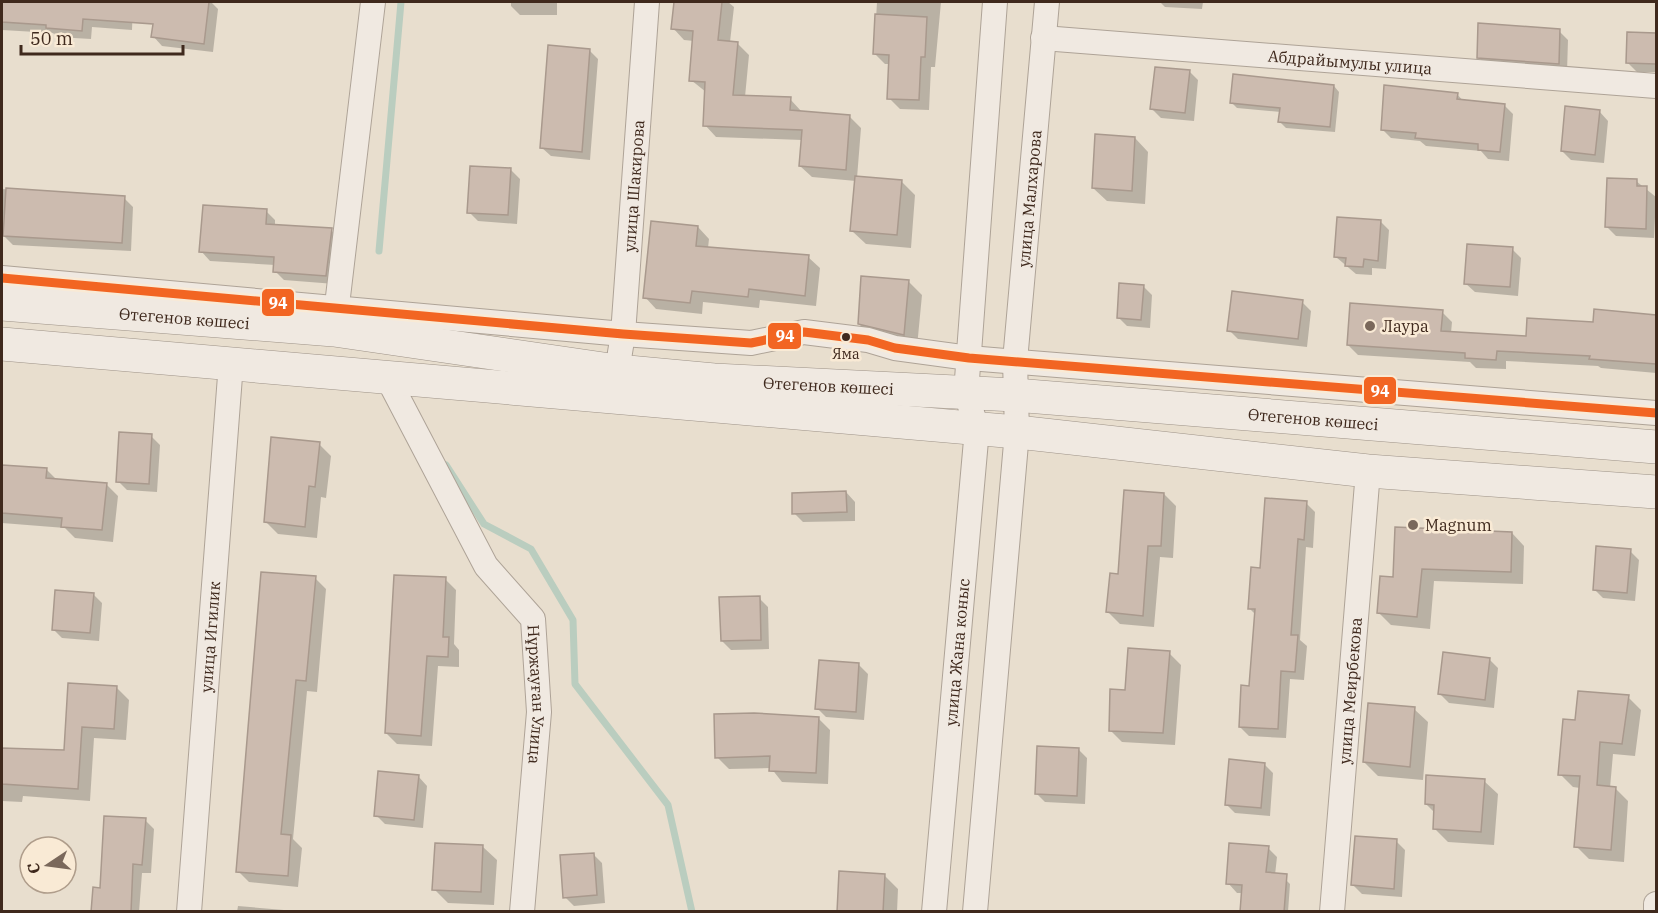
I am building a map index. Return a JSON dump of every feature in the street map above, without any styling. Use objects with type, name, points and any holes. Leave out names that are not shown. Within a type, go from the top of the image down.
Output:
[{"type":"main road","name":"Өтегенов көшесі","points":[[2,304],[336,318],[617,371],[714,380],[1015,395],[1656,447]]},
{"type":"main road","points":[[55,348],[57,308]]},
{"type":"main road","name":"Өтегенов көшесі","points":[[2,344],[386,375],[1017,432],[1368,471],[1656,492]]},
{"type":"street","points":[[336,318],[373,2]]},
{"type":"street","name":"улица Шакирова","points":[[617,371],[623,334],[647,2]]},
{"type":"street","points":[[966,393],[995,2]]},
{"type":"street","name":"улица Малхарова","points":[[1015,395],[1015,361],[1047,2]]},
{"type":"street","name":"Абдрайымулы улица","points":[[1043,38],[1656,86]]},
{"type":"street","points":[[2,278],[336,318],[751,343],[804,332],[868,339],[895,348],[969,358],[1656,413]]},
{"type":"street","name":"улица Игилик","points":[[189,912],[231,363]]},
{"type":"street","name":"Нұржауған Улица","points":[[386,375],[486,566],[533,619],[539,712],[522,912]]},
{"type":"street","name":"улица Жана коныс","points":[[934,912],[977,429],[966,393]]},
{"type":"street","points":[[975,912],[1017,432],[1015,395]]},
{"type":"street","name":"улица Меирбекова","points":[[1332,912],[1368,471]]},
{"type":"street","points":[[1656,904],[1656,912]]},
{"type":"building","points":[[2,2],[209,2],[204,44],[151,37],[153,24],[83,19],[82,31],[46,28],[46,25],[2,22]]},
{"type":"building","points":[[674,2],[722,2],[718,40],[738,42],[733,95],[791,97],[790,110],[850,115],[846,170],[799,166],[802,130],[703,126],[705,82],[689,81],[693,31],[671,29]]},
{"type":"building","points":[[875,14],[927,17],[925,57],[921,57],[919,100],[887,99],[889,55],[873,54]]},
{"type":"building","points":[[1478,23],[1560,29],[1559,64],[1477,58]]},
{"type":"building","points":[[1627,32],[1656,33],[1656,64],[1626,63]]},
{"type":"building","points":[[548,45],[590,49],[582,152],[540,148]]},
{"type":"building","points":[[1155,67],[1190,70],[1185,113],[1150,109]]},
{"type":"building","points":[[1233,74],[1334,85],[1330,127],[1278,122],[1280,108],[1230,103]]},
{"type":"building","points":[[1384,85],[1458,93],[1457,99],[1505,104],[1500,152],[1478,150],[1478,144],[1415,138],[1416,133],[1381,130]]},
{"type":"building","points":[[1565,106],[1600,110],[1595,155],[1561,151]]},
{"type":"building","points":[[1095,134],[1135,137],[1132,191],[1092,188]]},
{"type":"building","points":[[470,166],[511,168],[508,215],[467,213]]},
{"type":"building","points":[[855,176],[902,180],[897,235],[850,231]]},
{"type":"building","points":[[1607,178],[1637,179],[1637,186],[1647,186],[1646,229],[1605,227]]},
{"type":"building","points":[[6,188],[125,196],[122,243],[3,236]]},
{"type":"building","points":[[203,205],[267,209],[266,224],[332,228],[326,276],[273,272],[274,257],[199,252]]},
{"type":"building","points":[[1337,217],[1381,220],[1378,261],[1364,259],[1363,267],[1345,266],[1346,258],[1334,257]]},
{"type":"building","points":[[651,221],[698,226],[696,246],[809,255],[805,296],[749,289],[748,297],[692,291],[690,303],[643,298]]},
{"type":"building","points":[[1467,244],[1513,247],[1510,287],[1464,284]]},
{"type":"building","points":[[861,276],[909,280],[904,335],[858,324]]},
{"type":"building","points":[[1119,283],[1144,285],[1141,320],[1117,318]]},
{"type":"building","points":[[1232,291],[1303,300],[1298,339],[1227,331]]},
{"type":"building","points":[[1350,303],[1443,310],[1441,331],[1526,336],[1527,318],[1593,322],[1594,309],[1656,315],[1656,364],[1589,359],[1590,356],[1497,351],[1496,360],[1465,358],[1465,353],[1347,345]]},
{"type":"building","points":[[119,432],[152,434],[149,484],[116,482]]},
{"type":"building","points":[[271,437],[320,442],[315,487],[309,486],[305,527],[264,522]]},
{"type":"building","points":[[2,465],[47,468],[46,478],[107,483],[102,530],[61,527],[62,518],[2,513]]},
{"type":"building","points":[[1124,490],[1164,493],[1161,546],[1148,546],[1143,616],[1106,612],[1110,573],[1118,574]]},
{"type":"building","points":[[846,491],[847,512],[792,514],[792,493]]},
{"type":"building","points":[[1265,498],[1307,501],[1304,540],[1298,539],[1291,635],[1298,635],[1295,672],[1281,671],[1278,729],[1239,727],[1241,685],[1249,686],[1255,609],[1248,609],[1251,567],[1260,568]]},
{"type":"building","points":[[1395,527],[1512,532],[1511,572],[1422,569],[1417,617],[1377,613],[1380,576],[1393,577]]},
{"type":"building","points":[[1596,546],[1631,549],[1627,593],[1593,590]]},
{"type":"building","points":[[261,572],[316,576],[306,681],[296,680],[281,834],[291,835],[288,876],[236,872]]},
{"type":"building","points":[[394,575],[446,577],[443,637],[449,637],[448,657],[427,656],[421,736],[385,733]]},
{"type":"building","points":[[55,590],[94,593],[90,633],[52,630]]},
{"type":"building","points":[[760,596],[761,640],[721,641],[719,597]]},
{"type":"building","points":[[1128,648],[1170,651],[1163,733],[1109,731],[1110,689],[1125,690]]},
{"type":"building","points":[[1443,652],[1490,658],[1485,700],[1438,694]]},
{"type":"building","points":[[819,660],[859,663],[856,712],[815,709]]},
{"type":"building","points":[[68,683],[117,686],[114,729],[82,727],[78,789],[2,784],[2,748],[64,750]]},
{"type":"building","points":[[1578,691],[1629,695],[1622,744],[1600,742],[1597,785],[1616,787],[1611,850],[1574,847],[1580,776],[1558,775],[1563,719],[1575,720]]},
{"type":"building","points":[[1368,703],[1415,707],[1410,767],[1363,762]]},
{"type":"building","points":[[754,713],[819,717],[816,773],[769,771],[770,756],[715,758],[714,714]]},
{"type":"building","points":[[1037,746],[1079,748],[1077,796],[1035,794]]},
{"type":"building","points":[[1229,759],[1265,763],[1261,808],[1225,805]]},
{"type":"building","points":[[378,771],[419,775],[414,820],[374,816]]},
{"type":"building","points":[[1426,775],[1485,779],[1481,832],[1433,829],[1434,805],[1425,804]]},
{"type":"building","points":[[104,816],[146,818],[142,865],[133,864],[131,912],[91,912],[93,887],[100,888]]},
{"type":"building","points":[[1355,836],[1397,839],[1394,889],[1351,885]]},
{"type":"building","points":[[435,843],[483,845],[481,892],[432,890]]},
{"type":"building","points":[[1229,843],[1269,846],[1266,872],[1287,874],[1284,912],[1240,912],[1242,885],[1226,884]]},
{"type":"building","points":[[594,853],[597,895],[563,898],[560,855]]},
{"type":"building","points":[[839,871],[885,874],[883,912],[837,912]]},
{"type":"waterway","points":[[379,251],[401,2]]},
{"type":"waterway","points":[[446,465],[484,524],[531,549],[573,620],[575,684],[668,805],[692,912]]},
{"type":"transit line","name":"94","points":[[2,278],[623,334],[751,343],[804,332],[868,340],[895,348],[969,358],[1656,413]]},
{"type":"place","name":"Лаура","points":[[1370,326]]},
{"type":"place","name":"Яма","points":[[846,337]]},
{"type":"place","name":"Magnum","points":[[1413,525]]}]
